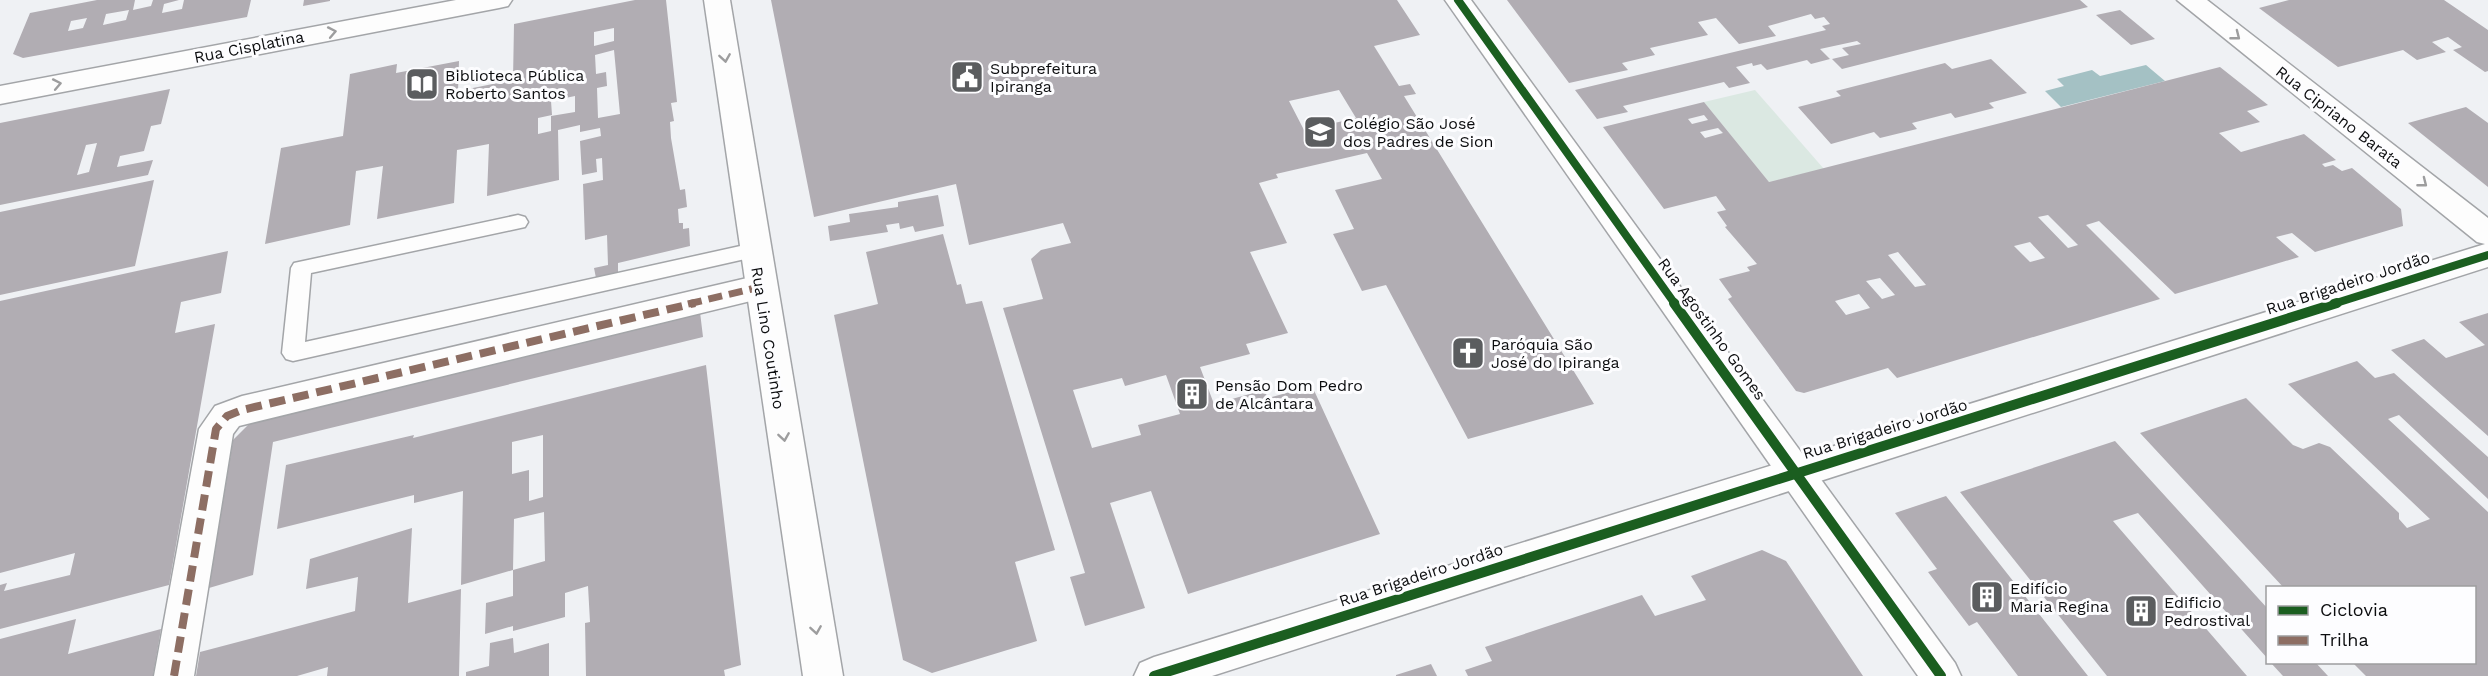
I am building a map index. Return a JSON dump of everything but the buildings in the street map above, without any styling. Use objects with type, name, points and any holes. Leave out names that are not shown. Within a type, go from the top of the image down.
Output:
[{"type":"street","name":"Rua Cisplatina","points":[[0,95],[499,0]]},
{"type":"street","name":"Rua Lino Coutinho","points":[[717,0],[759,287],[823,676]]},
{"type":"street","name":"Rua Agostinho Gomes","points":[[1458,0],[1941,676]]},
{"type":"street","name":"Rua Cipriano Barata","points":[[2190,0],[2488,234]]},
{"type":"street","name":"Rua Brigadeiro Jordão","points":[[1154,676],[2488,255]]},
{"type":"street","points":[[174,676],[216,429],[227,416],[759,287]]},
{"type":"lane","points":[[518,222],[301,268],[293,353],[754,250]]},
{"type":"shaded area","points":[[1755,90],[1824,169],[1769,182],[1704,102]]},
{"type":"water","points":[[2146,65],[2165,81],[2061,107],[2045,91],[2064,86],[2057,79],[2092,70],[2100,76]]},
{"type":"marked path","points":[[174,676],[216,429],[227,416],[242,410],[760,287]]},
{"type":"cycle path","points":[[1458,0],[1941,676]]},
{"type":"cycle path","points":[[1154,676],[2488,255]]},
{"type":"place","name":"Subprefeitura Ipiranga","points":[[967,77]]},
{"type":"place","name":"Biblioteca Pública Roberto Santos","points":[[422,84]]},
{"type":"place","name":"Colégio São José dos Padres de Sion","points":[[1320,132]]},
{"type":"place","name":"Paróquia São José do Ipiranga","points":[[1468,353]]},
{"type":"place","name":"Pensão Dom Pedro de Alcântara","points":[[1192,394]]},
{"type":"place","name":"Edifício Maria Regina","points":[[1987,597]]},
{"type":"place","name":"Edificio Pedrostival","points":[[2141,611]]}]
